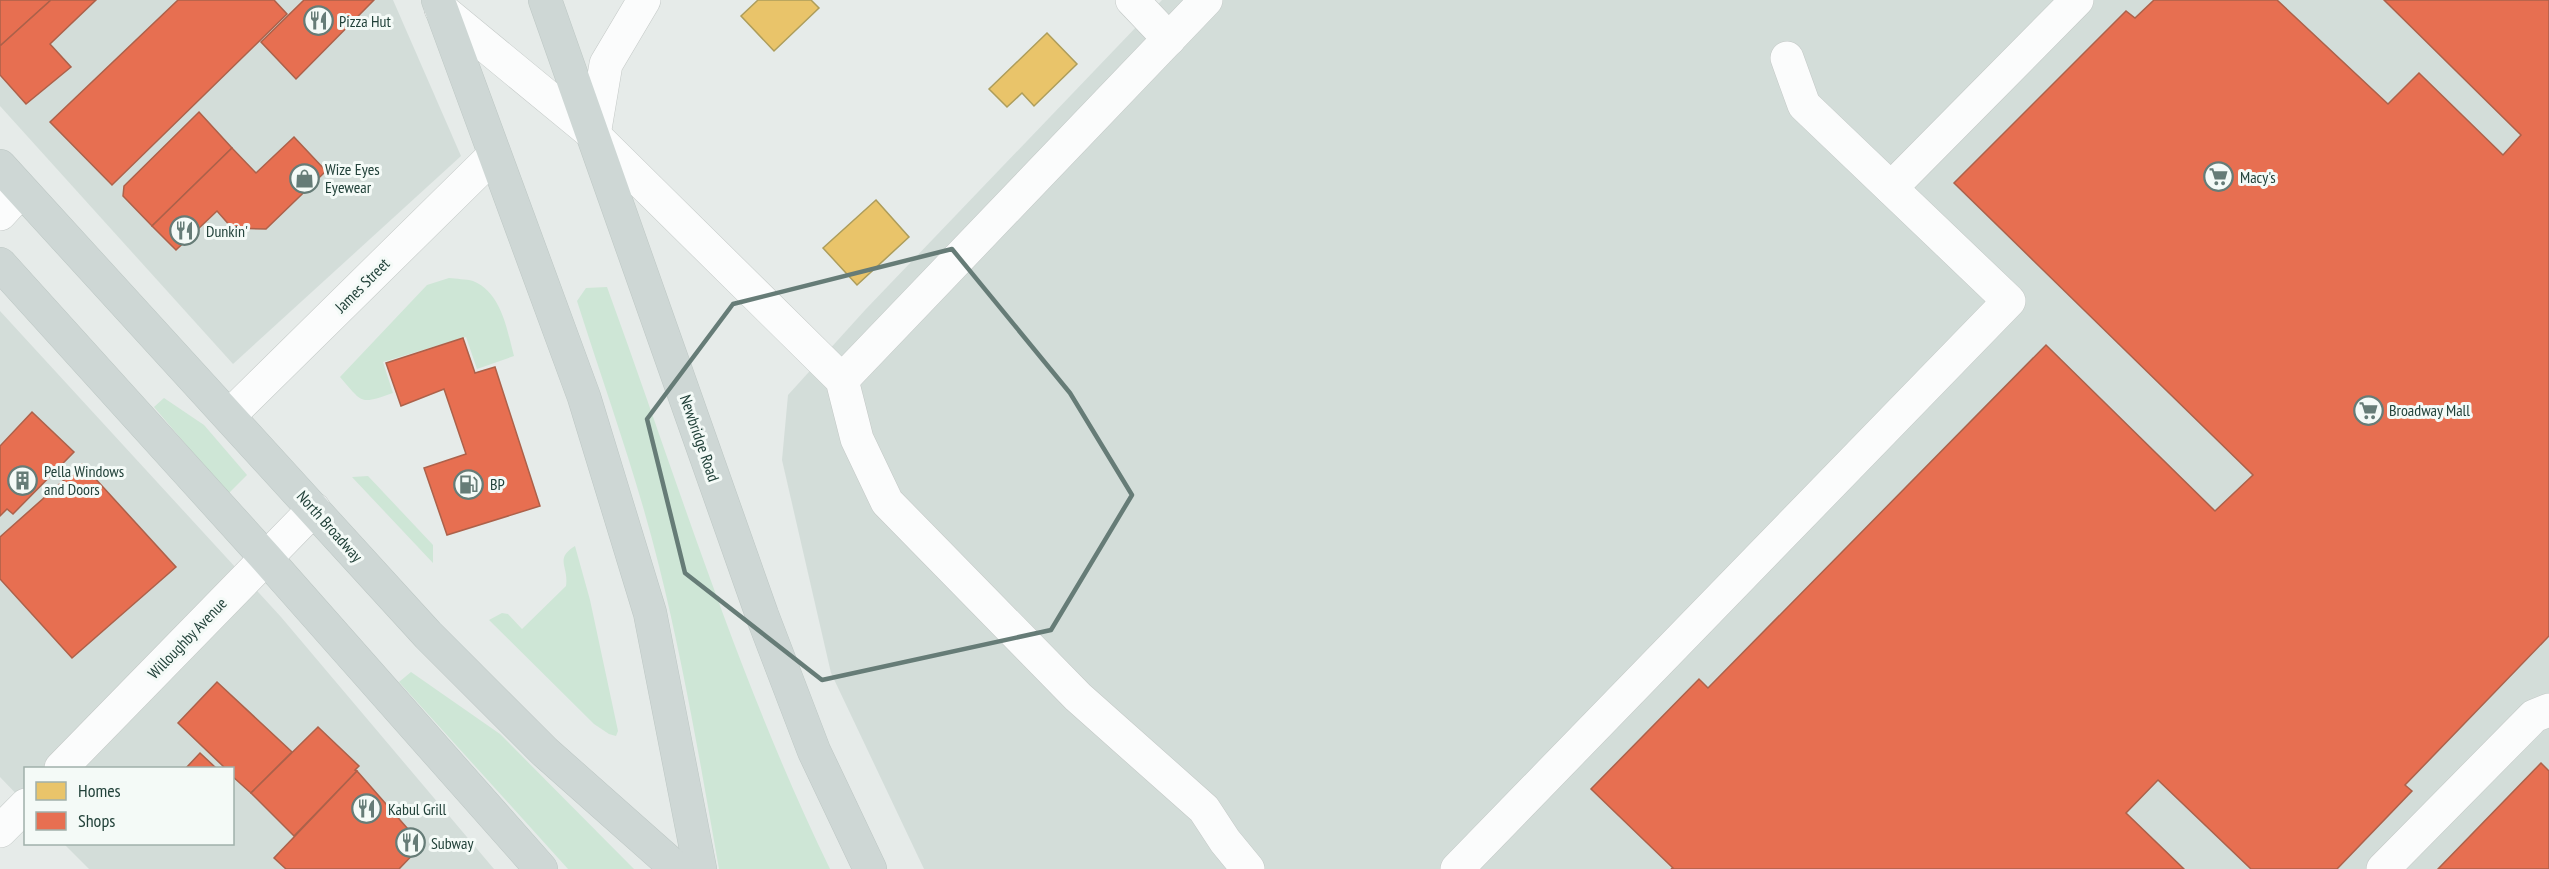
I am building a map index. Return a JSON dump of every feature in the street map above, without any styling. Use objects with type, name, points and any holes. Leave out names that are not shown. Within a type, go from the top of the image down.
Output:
[{"type":"main road","name":"Newbridge Road","points":[[545,0],[762,615],[814,751],[870,869]]},
{"type":"main road","points":[[440,5],[584,397],[650,613],[700,869]]},
{"type":"main road","name":"North Broadway","points":[[0,166],[11,202],[230,415],[428,635],[545,752],[677,869]]},
{"type":"main road","points":[[0,264],[266,558],[541,869]]},
{"type":"street","points":[[594,135],[606,64],[644,0]]},
{"type":"street","points":[[1132,0],[1169,39]]},
{"type":"street","points":[[842,380],[1206,0]]},
{"type":"street","points":[[1891,188],[2077,0]]},
{"type":"street","points":[[440,5],[594,135],[842,380],[857,440],[886,502],[1078,696],[1204,808],[1225,841],[1248,869]]},
{"type":"street","points":[[1457,869],[2009,301],[1804,105],[1787,58]]},
{"type":"street","name":"James Street","points":[[230,415],[494,155]]},
{"type":"street","name":"Willoughby Avenue","points":[[62,767],[314,508]]},
{"type":"street","points":[[2383,869],[2534,716],[2549,710]]},
{"type":"street","points":[[0,831],[24,807]]},
{"type":"highlighted area","points":[[952,249],[1070,393],[1132,495],[1051,630],[822,680],[685,573],[647,419],[733,304]]},
{"type":"shaded area","points":[[0,0],[393,0],[461,156],[233,364],[0,106]]},
{"type":"shaded area","name":"Broadway Mall","points":[[1162,0],[2549,0],[2549,869],[924,869],[831,673],[782,460],[788,395],[866,309]]},
{"type":"shaded area","points":[[0,311],[281,617],[494,869],[89,869],[65,845],[234,845],[234,767],[24,767],[24,802],[0,777]]},
{"type":"green space","points":[[449,278],[473,281],[491,294],[502,313],[514,356],[477,369],[466,337],[383,362],[393,393],[367,400],[358,397],[340,377],[427,285]]},
{"type":"green space","points":[[607,287],[738,654],[797,798],[830,869],[719,869],[684,679],[659,566],[631,466],[577,301],[586,288]]},
{"type":"green space","points":[[164,398],[204,425],[247,475],[228,494],[154,407]]},
{"type":"green space","points":[[368,476],[433,545],[433,563],[352,477]]},
{"type":"green space","points":[[575,546],[590,600],[618,731],[616,736],[594,724],[489,620],[502,613],[508,614],[522,629],[566,586],[564,559],[565,555]]},
{"type":"green space","points":[[411,672],[500,734],[634,869],[568,869],[399,682]]},
{"type":"building: Homes","points":[[758,0],[811,0],[819,8],[774,51],[741,16]]},
{"type":"building: Homes","points":[[1047,33],[1077,64],[1034,106],[1022,93],[1007,107],[989,89]]},
{"type":"building: Homes","points":[[876,200],[909,237],[857,285],[823,248]]},
{"type":"building: Shops","points":[[0,0],[51,0],[0,46]]},
{"type":"building: Shops","points":[[51,0],[96,0],[50,44],[71,67],[26,104],[0,75],[0,46]]},
{"type":"building: Shops","points":[[178,0],[274,0],[287,14],[112,185],[50,122]]},
{"type":"building: Shops","name":"Pizza Hut","points":[[304,0],[374,0],[296,79],[261,42]]},
{"type":"building: Shops","name":"Broadway Mall","points":[[2154,0],[2277,0],[2388,104],[2419,73],[2503,155],[2521,135],[2384,0],[2549,0],[2549,636],[2405,785],[2412,791],[2337,869],[2251,869],[2158,780],[2126,813],[2184,869],[1671,869],[1673,868],[1591,789],[1699,679],[1708,688],[2046,345],[2215,511],[2253,475],[1954,183],[2126,11],[2135,18]]},
{"type":"building: Shops","points":[[199,112],[232,148],[152,226],[123,196],[124,186]]},
{"type":"building: Shops","points":[[294,137],[326,171],[266,229],[232,228],[217,211],[176,250],[152,226],[232,148],[256,173]]},
{"type":"building: Shops","points":[[463,338],[475,373],[495,367],[540,506],[447,535],[424,468],[466,454],[444,389],[401,406],[386,363]]},
{"type":"building: Shops","name":"Pella Windows and Doors","points":[[32,412],[74,452],[13,514],[7,509],[0,516],[0,446]]},
{"type":"building: Shops","points":[[82,464],[176,567],[72,658],[0,579],[0,537]]},
{"type":"building: Shops","points":[[217,682],[292,752],[251,793],[234,778],[234,767],[224,767],[178,723]]},
{"type":"building: Shops","points":[[318,727],[359,766],[355,770],[357,771],[294,836],[251,793]]},
{"type":"building: Shops","points":[[200,753],[215,767],[187,767]]},
{"type":"building: Shops","points":[[2541,763],[2549,771],[2549,869],[2438,869]]},
{"type":"building: Shops","points":[[357,771],[422,845],[399,869],[286,869],[274,858]]},
{"type":"place","name":"Pizza Hut","points":[[318,21]]},
{"type":"place","name":"Macy's","points":[[2219,177]]},
{"type":"place","name":"Wize Eyes Eyewear","points":[[304,178]]},
{"type":"place","name":"Dunkin'","points":[[185,231]]},
{"type":"place","name":"Broadway Mall","points":[[2368,410]]},
{"type":"place","name":"Pella Windows and Doors","points":[[23,480]]},
{"type":"place","name":"BP","points":[[469,484]]},
{"type":"place","name":"Kabul Grill","points":[[367,809]]},
{"type":"place","name":"Subway","points":[[410,843]]}]
